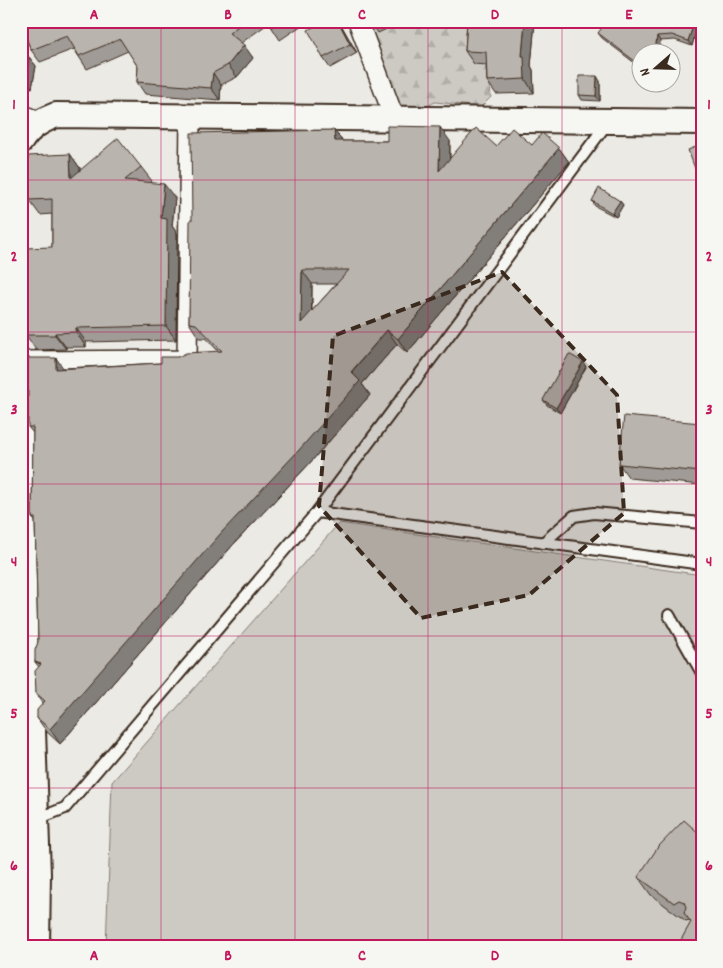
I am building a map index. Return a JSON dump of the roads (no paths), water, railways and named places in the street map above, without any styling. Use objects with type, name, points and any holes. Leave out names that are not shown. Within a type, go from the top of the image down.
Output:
[{"type":"street","points":[[358,21],[395,120]]},
{"type":"street","points":[[21,141],[30,118],[56,115],[702,122]]},
{"type":"street","points":[[21,360],[187,360],[190,117]]},
{"type":"street","points":[[21,386],[36,820],[30,881],[37,947]]},
{"type":"lane","points":[[36,820],[65,808],[317,512],[608,121]]},
{"type":"lane","points":[[317,512],[702,564]]},
{"type":"lane","points":[[543,543],[574,516],[594,513],[702,523]]},
{"type":"lane","points":[[669,615],[702,673]]}]
